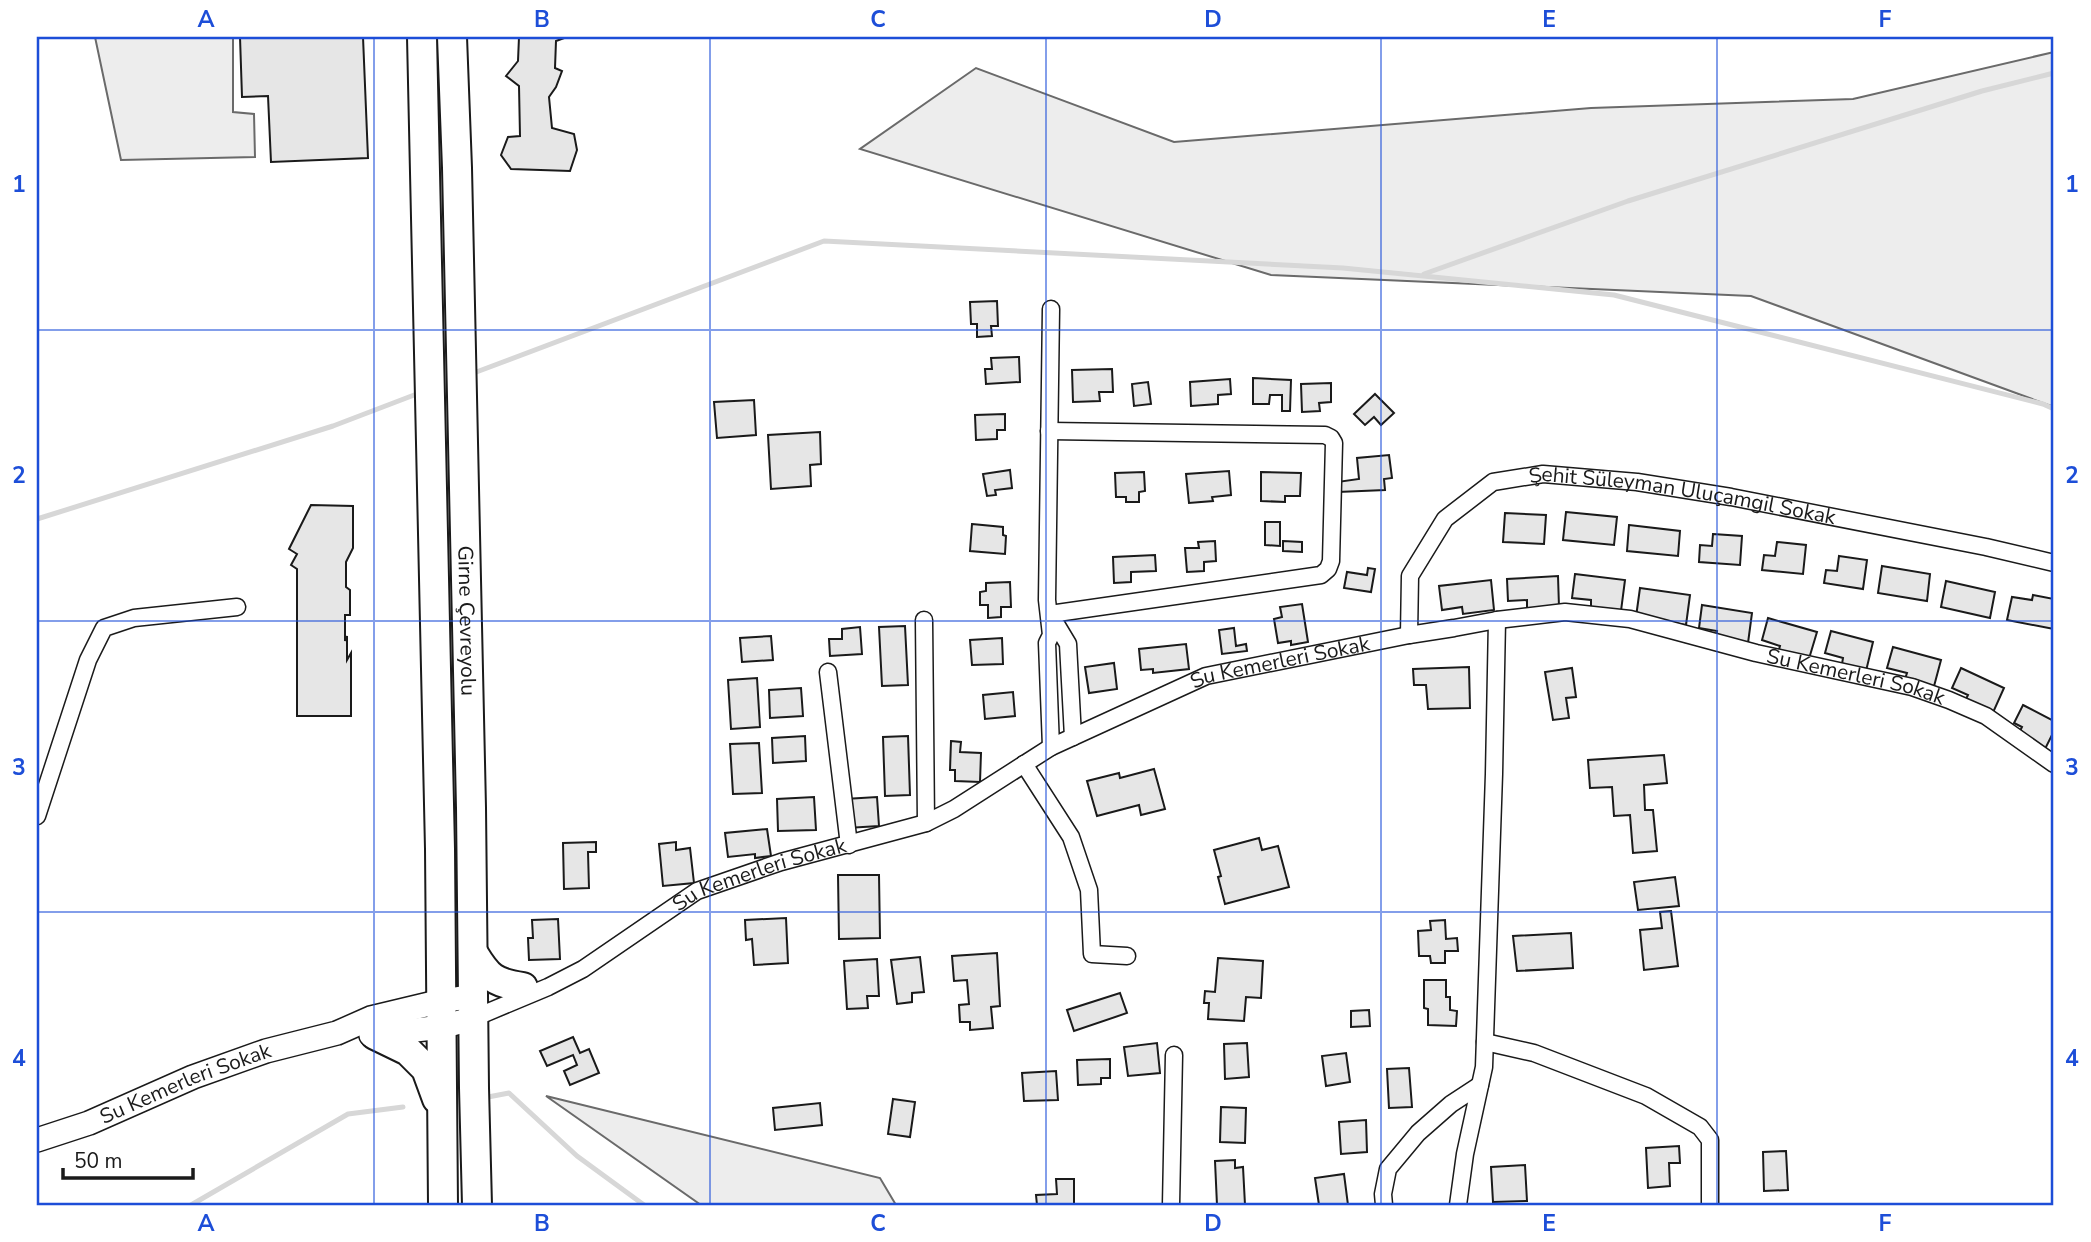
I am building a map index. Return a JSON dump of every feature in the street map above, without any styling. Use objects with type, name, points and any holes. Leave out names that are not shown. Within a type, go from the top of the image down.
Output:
[{"type":"highway","name":"Girne Çevreyolu","points":[[422,37],[442,1014],[443,1205]]},
{"type":"highway","name":"Girne Çevreyolu","points":[[452,37],[474,954],[477,1205]]},
{"type":"highway","points":[[474,954],[487,975],[503,985],[535,987]]},
{"type":"highway","points":[[375,1035],[408,1051],[426,1069],[442,1115]]},
{"type":"street","points":[[1051,309],[1047,600],[1051,635],[1046,643],[1051,747]]},
{"type":"street","points":[[1049,432],[1325,435],[1334,443],[1331,561],[1328,569],[1321,575],[1050,614]]},
{"type":"street","name":"Şehit Süleyman Uluçamgil Sokak","points":[[1409,635],[1410,576],[1444,519],[1493,482],[1543,474],[1637,482],[1731,497],[1986,547],[2054,564]]},
{"type":"street","points":[[37,816],[41,792],[88,660],[104,628],[134,618],[237,607]]},
{"type":"street","name":"Su Kemerleri Sokak","points":[[535,987],[583,969],[697,891],[781,862],[926,823],[954,809],[1051,747],[1206,676],[1497,620],[1565,612],[1630,619],[1756,653],[1912,687],[1949,699],[1986,716],[2054,764]]},
{"type":"street","points":[[1050,614],[1069,644],[1073,737]]},
{"type":"street","points":[[924,620],[926,823]]},
{"type":"street","points":[[1458,1205],[1465,1154],[1484,1068],[1497,620]]},
{"type":"street","points":[[828,672],[849,845]]},
{"type":"street","points":[[1024,764],[1071,837],[1089,890],[1093,954],[1127,957]]},
{"type":"street","points":[[474,1007],[535,987]]},
{"type":"street","points":[[337,1033],[375,1035],[535,987]]},
{"type":"street","points":[[337,1033],[372,1018],[442,1014]]},
{"type":"street","name":"Su Kemerleri Sokak","points":[[37,1140],[89,1123],[193,1077],[266,1051],[337,1033]]},
{"type":"street","points":[[1485,1042],[1534,1054],[1646,1096],[1700,1127],[1710,1140],[1710,1205]]},
{"type":"street","points":[[1171,1205],[1174,1055]]},
{"type":"street","points":[[1384,1205],[1383,1194],[1388,1169],[1418,1133],[1451,1104],[1480,1085]]},
{"type":"shaded area","points":[[95,37],[233,37],[233,112],[254,114],[255,157],[121,160]]},
{"type":"shaded area","points":[[2054,52],[2054,407],[1751,296],[1271,275],[860,149],[976,68],[1174,142],[1591,108],[1853,99]]},
{"type":"shaded area","points":[[546,1096],[880,1178],[896,1205],[701,1205]]},
{"type":"building","points":[[240,37],[363,37],[368,158],[271,162],[268,96],[242,97]]},
{"type":"building","points":[[519,37],[567,37],[556,41],[555,68],[562,71],[549,97],[552,128],[574,134],[577,150],[570,171],[511,169],[501,155],[508,137],[520,136],[519,86],[506,76],[518,61]]},
{"type":"building","points":[[997,301],[998,326],[991,326],[992,336],[977,337],[977,324],[971,324],[970,302]]},
{"type":"building","points":[[1019,357],[1020,382],[986,384],[985,369],[992,369],[991,358]]},
{"type":"building","points":[[1112,369],[1113,392],[1099,392],[1100,401],[1073,402],[1072,370]]},
{"type":"building","points":[[1253,378],[1291,380],[1290,411],[1282,411],[1282,395],[1270,395],[1269,404],[1253,404]]},
{"type":"building","points":[[1230,379],[1231,394],[1218,395],[1218,404],[1191,406],[1190,382]]},
{"type":"building","points":[[1148,382],[1151,404],[1134,406],[1132,384]]},
{"type":"building","points":[[1331,383],[1331,402],[1319,403],[1320,411],[1302,412],[1301,384]]},
{"type":"building","points":[[1375,394],[1394,413],[1381,425],[1374,417],[1365,425],[1354,414]]},
{"type":"building","points":[[754,400],[756,435],[717,438],[714,402]]},
{"type":"building","points":[[1005,414],[1005,430],[997,430],[997,439],[976,440],[975,415]]},
{"type":"building","points":[[820,432],[821,464],[810,465],[811,486],[771,489],[768,435]]},
{"type":"building","points":[[1389,455],[1392,478],[1384,479],[1385,490],[1338,492],[1337,482],[1359,479],[1357,458]]},
{"type":"building","points":[[1010,470],[1012,488],[995,490],[996,495],[987,496],[983,474]]},
{"type":"building","points":[[1229,471],[1231,495],[1212,497],[1213,501],[1189,503],[1186,474]]},
{"type":"building","points":[[1144,472],[1145,491],[1139,492],[1139,502],[1126,502],[1126,497],[1116,497],[1115,473]]},
{"type":"building","points":[[1261,472],[1301,473],[1300,496],[1285,496],[1285,502],[1261,501]]},
{"type":"building","points":[[311,505],[353,506],[353,548],[346,562],[350,615],[345,615],[347,660],[351,653],[351,716],[297,716],[297,569],[291,565],[297,554],[289,549]]},
{"type":"building","points":[[1566,512],[1617,517],[1614,545],[1563,540]]},
{"type":"building","points":[[1505,513],[1546,515],[1544,544],[1503,542]]},
{"type":"building","points":[[1265,522],[1280,522],[1280,546],[1265,545]]},
{"type":"building","points":[[972,524],[1003,527],[1003,535],[1006,536],[1005,554],[970,551]]},
{"type":"building","points":[[1629,525],[1680,531],[1678,556],[1627,551]]},
{"type":"building","points":[[1713,534],[1742,536],[1740,565],[1699,562],[1700,545],[1712,546]]},
{"type":"building","points":[[1215,541],[1216,561],[1204,562],[1204,571],[1187,572],[1185,548],[1199,548],[1198,542]]},
{"type":"building","points":[[1283,541],[1302,542],[1302,552],[1283,551]]},
{"type":"building","points":[[1777,542],[1806,545],[1803,574],[1762,570],[1764,555],[1775,556]]},
{"type":"building","points":[[1155,555],[1156,571],[1131,572],[1131,582],[1114,583],[1113,557]]},
{"type":"building","points":[[1839,556],[1867,560],[1863,589],[1824,583],[1826,570],[1837,571]]},
{"type":"building","points":[[1882,566],[1930,574],[1927,601],[1878,593]]},
{"type":"building","points":[[1368,568],[1375,569],[1371,592],[1344,588],[1347,572],[1367,575]]},
{"type":"building","points":[[1575,574],[1625,580],[1621,611],[1591,607],[1591,600],[1572,598]]},
{"type":"building","points":[[1558,576],[1559,607],[1527,609],[1527,600],[1508,601],[1507,579]]},
{"type":"building","points":[[1491,580],[1494,610],[1463,614],[1462,607],[1442,610],[1439,586]]},
{"type":"building","points":[[1946,581],[1995,592],[1990,618],[1941,607]]},
{"type":"building","points":[[1010,582],[1011,607],[1001,607],[1001,617],[988,618],[988,605],[980,605],[980,592],[986,591],[986,583]]},
{"type":"building","points":[[1640,588],[1690,595],[1686,625],[1636,617]]},
{"type":"building","points":[[2033,595],[2054,599],[2054,629],[2007,620],[2012,597],[2032,600]]},
{"type":"building","points":[[1302,604],[1308,642],[1291,645],[1291,641],[1278,643],[1274,619],[1282,617],[1280,607]]},
{"type":"building","points":[[1702,605],[1752,613],[1748,643],[1716,638],[1717,631],[1699,628]]},
{"type":"building","points":[[1768,618],[1817,632],[1808,662],[1778,653],[1780,646],[1762,640]]},
{"type":"building","points":[[905,626],[908,685],[882,686],[879,627]]},
{"type":"building","points":[[860,627],[862,654],[830,656],[829,639],[842,639],[842,629]]},
{"type":"building","points":[[1234,628],[1236,646],[1246,644],[1247,651],[1222,654],[1219,630]]},
{"type":"building","points":[[1831,631],[1873,642],[1866,671],[1842,664],[1843,658],[1825,653]]},
{"type":"building","points":[[771,636],[773,660],[742,662],[740,638]]},
{"type":"building","points":[[1002,638],[1003,664],[972,665],[970,640]]},
{"type":"building","points":[[1186,644],[1189,669],[1153,673],[1153,669],[1141,670],[1139,649]]},
{"type":"building","points":[[1893,647],[1941,660],[1933,690],[1904,682],[1907,673],[1887,668]]},
{"type":"building","points":[[1114,663],[1117,689],[1089,693],[1085,667]]},
{"type":"building","points":[[1469,667],[1470,708],[1428,709],[1426,685],[1414,685],[1413,669]]},
{"type":"building","points":[[1572,668],[1576,697],[1566,698],[1569,718],[1553,720],[1545,672]]},
{"type":"building","points":[[1961,668],[2004,688],[1991,717],[1963,705],[1968,695],[1952,688]]},
{"type":"building","points":[[757,678],[760,727],[731,729],[728,680]]},
{"type":"building","points":[[801,688],[803,716],[770,718],[769,690]]},
{"type":"building","points":[[1013,692],[1015,716],[985,719],[983,695]]},
{"type":"building","points":[[2023,705],[2054,721],[2054,731],[2044,751],[2017,737],[2022,727],[2014,723]]},
{"type":"building","points":[[805,736],[806,761],[773,763],[772,738]]},
{"type":"building","points":[[908,736],[910,795],[885,796],[883,737]]},
{"type":"building","points":[[951,741],[961,742],[960,752],[981,753],[980,782],[955,781],[955,770],[950,770]]},
{"type":"building","points":[[759,743],[762,793],[733,794],[730,744]]},
{"type":"building","points":[[1664,755],[1667,783],[1644,785],[1645,810],[1653,810],[1657,851],[1633,853],[1630,815],[1614,816],[1612,787],[1590,788],[1588,760]]},
{"type":"building","points":[[1154,769],[1165,809],[1141,815],[1139,805],[1097,816],[1087,781],[1119,773],[1120,778]]},
{"type":"building","points":[[814,797],[816,830],[778,831],[777,799]]},
{"type":"building","points":[[877,797],[879,826],[847,828],[845,799]]},
{"type":"building","points":[[767,829],[771,856],[755,858],[755,854],[728,857],[725,833]]},
{"type":"building","points":[[1259,838],[1262,850],[1278,846],[1289,887],[1225,904],[1214,850]]},
{"type":"building","points":[[596,842],[596,852],[588,852],[589,888],[564,889],[563,843]]},
{"type":"building","points":[[676,842],[676,850],[690,848],[694,883],[663,886],[659,844]]},
{"type":"building","points":[[838,875],[879,875],[880,938],[839,939]]},
{"type":"building","points":[[1675,877],[1679,906],[1638,910],[1634,882]]},
{"type":"building","points":[[1671,911],[1678,966],[1644,970],[1640,930],[1662,928],[1660,912]]},
{"type":"building","points":[[786,918],[788,963],[754,965],[752,939],[746,940],[745,920]]},
{"type":"building","points":[[558,919],[560,959],[529,960],[528,938],[533,938],[532,920]]},
{"type":"building","points":[[1445,920],[1446,939],[1457,938],[1458,951],[1445,951],[1445,963],[1431,963],[1430,956],[1419,956],[1418,931],[1431,930],[1430,921]]},
{"type":"building","points":[[1571,933],[1573,968],[1517,971],[1513,936]]},
{"type":"building","points":[[997,953],[1000,1006],[991,1007],[993,1028],[970,1030],[970,1022],[960,1022],[959,1005],[969,1004],[967,980],[954,981],[952,956]]},
{"type":"building","points":[[920,957],[924,992],[912,993],[912,1002],[897,1004],[891,960]]},
{"type":"building","points":[[1218,958],[1263,961],[1261,998],[1246,997],[1244,1021],[1208,1019],[1209,1003],[1204,1003],[1205,991],[1215,992]]},
{"type":"building","points":[[877,959],[879,996],[867,996],[868,1008],[847,1009],[844,961]]},
{"type":"building","points":[[1424,980],[1446,980],[1446,997],[1450,997],[1450,1010],[1457,1011],[1456,1026],[1428,1025],[1428,1009],[1424,1008]]},
{"type":"building","points":[[1120,993],[1127,1013],[1074,1031],[1067,1010]]},
{"type":"building","points":[[1369,1010],[1370,1026],[1351,1027],[1351,1011]]},
{"type":"building","points":[[573,1037],[580,1053],[589,1049],[599,1073],[570,1085],[564,1071],[577,1065],[573,1055],[547,1066],[540,1051]]},
{"type":"building","points":[[1157,1043],[1160,1073],[1128,1076],[1124,1047]]},
{"type":"building","points":[[1247,1043],[1249,1077],[1225,1079],[1224,1044]]},
{"type":"building","points":[[1346,1053],[1350,1082],[1326,1086],[1322,1056]]},
{"type":"building","points":[[1110,1059],[1110,1078],[1101,1078],[1101,1084],[1078,1085],[1077,1060]]},
{"type":"building","points":[[1409,1068],[1412,1107],[1389,1108],[1387,1069]]},
{"type":"building","points":[[1056,1071],[1058,1100],[1024,1101],[1022,1073]]},
{"type":"building","points":[[893,1099],[915,1102],[910,1137],[888,1134]]},
{"type":"building","points":[[820,1103],[822,1125],[775,1130],[773,1108]]},
{"type":"building","points":[[1221,1107],[1246,1108],[1245,1143],[1220,1142]]},
{"type":"building","points":[[1366,1120],[1367,1152],[1341,1154],[1339,1122]]},
{"type":"building","points":[[1679,1146],[1680,1163],[1669,1163],[1670,1186],[1648,1188],[1646,1148]]},
{"type":"building","points":[[1786,1151],[1788,1190],[1764,1191],[1763,1152]]},
{"type":"building","points":[[1235,1160],[1235,1168],[1243,1167],[1245,1205],[1217,1205],[1215,1161]]},
{"type":"building","points":[[1525,1165],[1527,1201],[1493,1202],[1491,1167]]},
{"type":"building","points":[[1344,1174],[1348,1205],[1319,1205],[1315,1178]]},
{"type":"building","points":[[1056,1179],[1074,1179],[1074,1204],[1084,1205],[1037,1205],[1036,1195],[1057,1194]]},
{"type":"waterway","points":[[1424,274],[1628,201],[1982,91],[2054,73]]},
{"type":"waterway","points":[[471,374],[824,241],[1343,268],[1614,295],[2054,409]]},
{"type":"waterway","points":[[37,519],[333,426],[422,392]]},
{"type":"waterway","points":[[488,1097],[509,1093],[577,1156],[644,1205]]},
{"type":"waterway","points":[[191,1205],[348,1114],[403,1107]]}]
